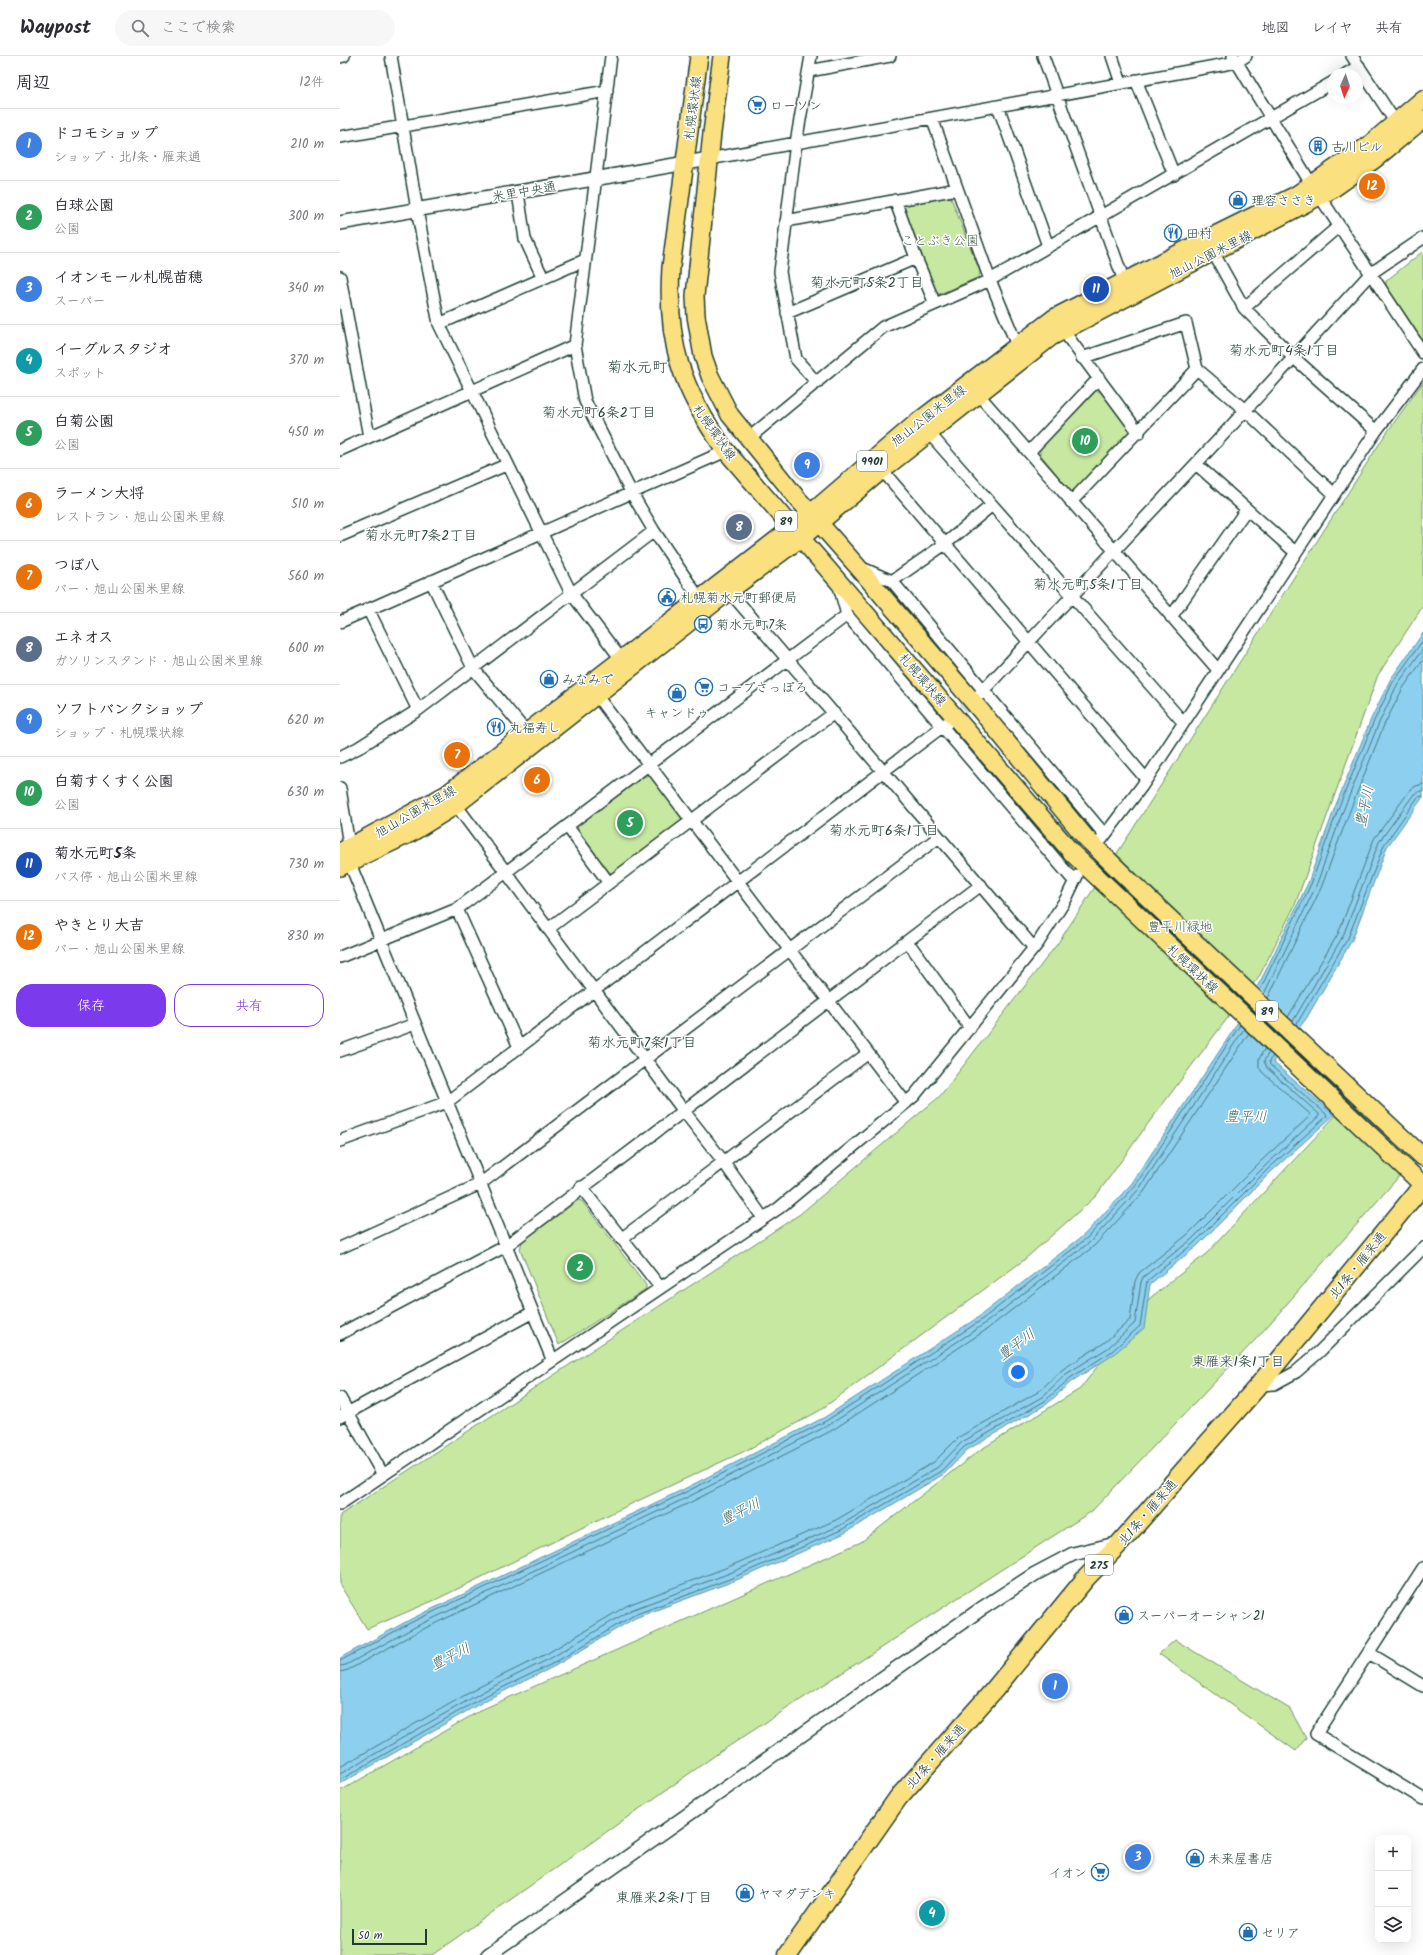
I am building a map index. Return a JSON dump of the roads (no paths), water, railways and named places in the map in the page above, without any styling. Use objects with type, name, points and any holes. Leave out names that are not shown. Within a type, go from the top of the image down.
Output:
[{"type":"highway","name":"北1条・雁来通","points":[[788,1955],[898,1798],[994,1690],[1086,1578],[1120,1543],[1259,1385],[1423,1185]]},
{"type":"main road","name":"札幌環状線","points":[[699,56],[671,267],[669,298],[673,337],[679,361],[691,397],[705,422],[726,451],[796,533],[836,576],[1073,854],[1423,1185]]},
{"type":"main road","name":"札幌環状線","points":[[722,56],[709,159],[696,289],[696,316],[703,356],[710,376],[730,415],[763,458],[858,566],[1085,837],[1423,1157]]},
{"type":"main road","name":"旭山公園米里線","points":[[1058,324],[1213,252],[1301,207],[1316,190],[1423,99]]},
{"type":"main road","name":"旭山公園米里線","points":[[815,518],[915,424],[1021,352],[1058,324],[1124,281],[1296,195],[1316,190],[1330,190],[1375,159],[1423,119]]},
{"type":"main road","name":"旭山公園米里線","points":[[346,857],[447,794],[527,733],[592,690],[729,592],[796,533],[882,470],[978,394],[1021,352]]},
{"type":"main road","name":"旭山公園米里線","points":[[346,857],[411,833],[456,805],[592,690],[621,659],[699,598],[796,533]]},
{"type":"street","points":[[340,57],[344,56]]},
{"type":"street","points":[[391,56],[417,210],[439,324],[506,465],[571,593],[621,659]]},
{"type":"street","points":[[611,56],[575,345],[585,401],[631,492],[654,531],[699,598]]},
{"type":"street","points":[[811,56],[796,143],[780,272],[796,359],[817,383]]},
{"type":"street","points":[[809,71],[890,56]]},
{"type":"street","points":[[1043,56],[1124,281]]},
{"type":"street","points":[[1112,56],[1121,83]]},
{"type":"street","points":[[1352,56],[1396,123]]},
{"type":"street","points":[[709,159],[1121,83],[1239,58],[1271,119],[1370,274],[1423,353]]},
{"type":"street","points":[[1136,80],[1174,175]]},
{"type":"street","points":[[749,438],[883,327],[990,280],[1327,86]]},
{"type":"street","points":[[340,137],[607,91]]},
{"type":"street","points":[[998,106],[1048,246]]},
{"type":"street","points":[[932,118],[990,280],[1021,352]]},
{"type":"street","name":"米里中央通","points":[[340,223],[709,159]]},
{"type":"street","points":[[786,221],[957,188]]},
{"type":"street","points":[[518,192],[525,239],[543,278]]},
{"type":"street","points":[[895,200],[916,258],[935,304]]},
{"type":"street","points":[[1244,308],[1339,226]]},
{"type":"street","points":[[981,693],[1196,464],[1370,274],[1423,239]]},
{"type":"street","points":[[1213,252],[1244,308],[1293,357],[1376,431]]},
{"type":"street","points":[[787,313],[916,258]]},
{"type":"street","points":[[439,324],[585,260]]},
{"type":"street","points":[[340,277],[369,437]]},
{"type":"street","points":[[1082,358],[1186,323],[1197,370],[1245,410],[1334,494]]},
{"type":"street","points":[[1058,324],[1139,433]]},
{"type":"street","points":[[340,450],[575,345]]},
{"type":"street","points":[[858,566],[892,581],[981,693],[1104,837],[1146,779],[1376,431],[1423,369]]},
{"type":"street","points":[[1071,502],[1139,433],[1197,370]]},
{"type":"street","points":[[1029,452],[1099,378]]},
{"type":"street","points":[[978,394],[1218,670]]},
{"type":"street","points":[[929,433],[1183,722]]},
{"type":"street","points":[[340,622],[539,532],[726,451]]},
{"type":"street","points":[[1196,464],[1295,552]]},
{"type":"street","points":[[340,536],[506,465]]},
{"type":"street","points":[[882,470],[1146,779]]},
{"type":"street","points":[[892,581],[945,544],[992,505]]},
{"type":"street","points":[[1171,617],[1246,510]]},
{"type":"street","points":[[340,757],[358,748],[418,710],[654,531]]},
{"type":"street","points":[[340,1504],[779,1208],[906,1103],[914,1096],[1034,948],[1066,899],[1076,879],[945,725],[847,615],[836,576]]},
{"type":"street","points":[[431,581],[473,668],[527,733]]},
{"type":"street","points":[[729,592],[884,771],[1034,948]]},
{"type":"street","points":[[368,609],[418,710]]},
{"type":"street","points":[[340,957],[457,909],[847,615]]},
{"type":"street","points":[[592,690],[906,1103]]},
{"type":"street","points":[[548,929],[834,713]]},
{"type":"street","points":[[340,1141],[447,1102],[945,725]]},
{"type":"street","points":[[340,788],[346,857],[552,1360]]},
{"type":"street","points":[[456,805],[683,1110],[724,1161],[763,1218]]},
{"type":"street","points":[[567,826],[609,883]]},
{"type":"street","points":[[340,1248],[480,1184],[646,1060],[939,836]]},
{"type":"street","points":[[340,1334],[506,1246],[581,1187],[908,942],[981,885]]},
{"type":"street","points":[[457,909],[519,1047]]},
{"type":"street","points":[[908,942],[970,1028]]},
{"type":"street","points":[[340,1051],[415,1024]]},
{"type":"street","points":[[621,1239],[868,1054]]},
{"type":"street","points":[[581,1187],[660,1287]]},
{"type":"street","points":[[1259,1385],[1274,1384],[1296,1372],[1319,1352],[1423,1248]]},
{"type":"street","points":[[344,1415],[533,1312]]},
{"type":"street","points":[[340,1398],[344,1415],[383,1475]]},
{"type":"street","points":[[488,1955],[981,1608],[1035,1574],[1073,1554],[1120,1543]]},
{"type":"street","points":[[1423,1568],[1316,1734],[1423,1799]]},
{"type":"street","points":[[1369,1653],[1423,1686]]},
{"type":"water","name":"豊平川","points":[[1423,633],[1423,797],[1387,847],[1352,940],[1306,1019],[1273,1062],[1334,1115],[1271,1172],[1197,1246],[1150,1284],[1144,1328],[1113,1355],[1072,1381],[1047,1404],[967,1450],[944,1474],[843,1534],[734,1581],[635,1618],[555,1666],[488,1699],[340,1784],[340,1658],[411,1619],[682,1490],[825,1417],[977,1318],[1084,1235],[1132,1183],[1234,1029],[1264,974],[1308,883],[1335,807],[1371,719],[1390,680]]},
{"type":"tunnel","points":[[951,720],[977,697]]},
{"type":"place","name":"ローソン","points":[[757,105]]},
{"type":"place","name":"古川ビル","points":[[1318,146]]},
{"type":"place","name":"やきとり大吉","points":[[1372,186]]},
{"type":"place","name":"理容ささき","points":[[1238,200]]},
{"type":"place","name":"田村","points":[[1173,233]]},
{"type":"place","name":"菊水元町5条","points":[[1096,289]]},
{"type":"place","name":"白菊すくすく公園","points":[[1085,441]]},
{"type":"place","name":"ソフトバンクショップ","points":[[807,465]]},
{"type":"place","name":"エネオス","points":[[739,527]]},
{"type":"place","name":"札幌菊水元町郵便局","points":[[667,597]]},
{"type":"place","name":"菊水元町7条","points":[[703,624]]},
{"type":"place","name":"みなみで","points":[[549,679]]},
{"type":"place","name":"コープさっぽろ","points":[[704,687]]},
{"type":"place","name":"キャンドゥ","points":[[677,693]]},
{"type":"place","name":"丸福寿し","points":[[496,727]]},
{"type":"place","name":"つぼ八","points":[[457,755]]},
{"type":"place","name":"ラーメン大将","points":[[537,780]]},
{"type":"place","name":"白菊公園","points":[[630,823]]},
{"type":"place","name":"白球公園","points":[[580,1267]]},
{"type":"place","name":"スーパーオーシャン21","points":[[1124,1615]]},
{"type":"place","name":"ドコモショップ","points":[[1055,1686]]},
{"type":"place","name":"イオンモール札幌苗穂","points":[[1138,1857]]},
{"type":"place","name":"未来屋書店","points":[[1195,1858]]},
{"type":"place","name":"イオン","points":[[1100,1872]]},
{"type":"place","name":"ヤマダデンキ","points":[[745,1893]]},
{"type":"place","name":"イーグルスタジオ","points":[[932,1913]]},
{"type":"place","name":"セリア","points":[[1248,1932]]},
{"type":"district","name":"菊水元町5条2丁目","points":[[867,282]]},
{"type":"district","name":"菊水元町4条1丁目","points":[[1284,350]]},
{"type":"district","name":"菊水元町","points":[[637,367]]},
{"type":"district","name":"菊水元町6条2丁目","points":[[599,412]]},
{"type":"district","name":"菊水元町7条2丁目","points":[[421,535]]},
{"type":"district","name":"菊水元町5条1丁目","points":[[1088,584]]},
{"type":"district","name":"菊水元町6条1丁目","points":[[884,830]]},
{"type":"district","name":"菊水元町7条1丁目","points":[[642,1042]]},
{"type":"district","name":"東雁来1条1丁目","points":[[1238,1361]]},
{"type":"district","name":"東雁来2条1丁目","points":[[664,1897]]},
{"type":"park label","name":"ことぶき公園","points":[[940,240]]},
{"type":"park label","name":"豊平川緑地","points":[[1180,926]]}]
